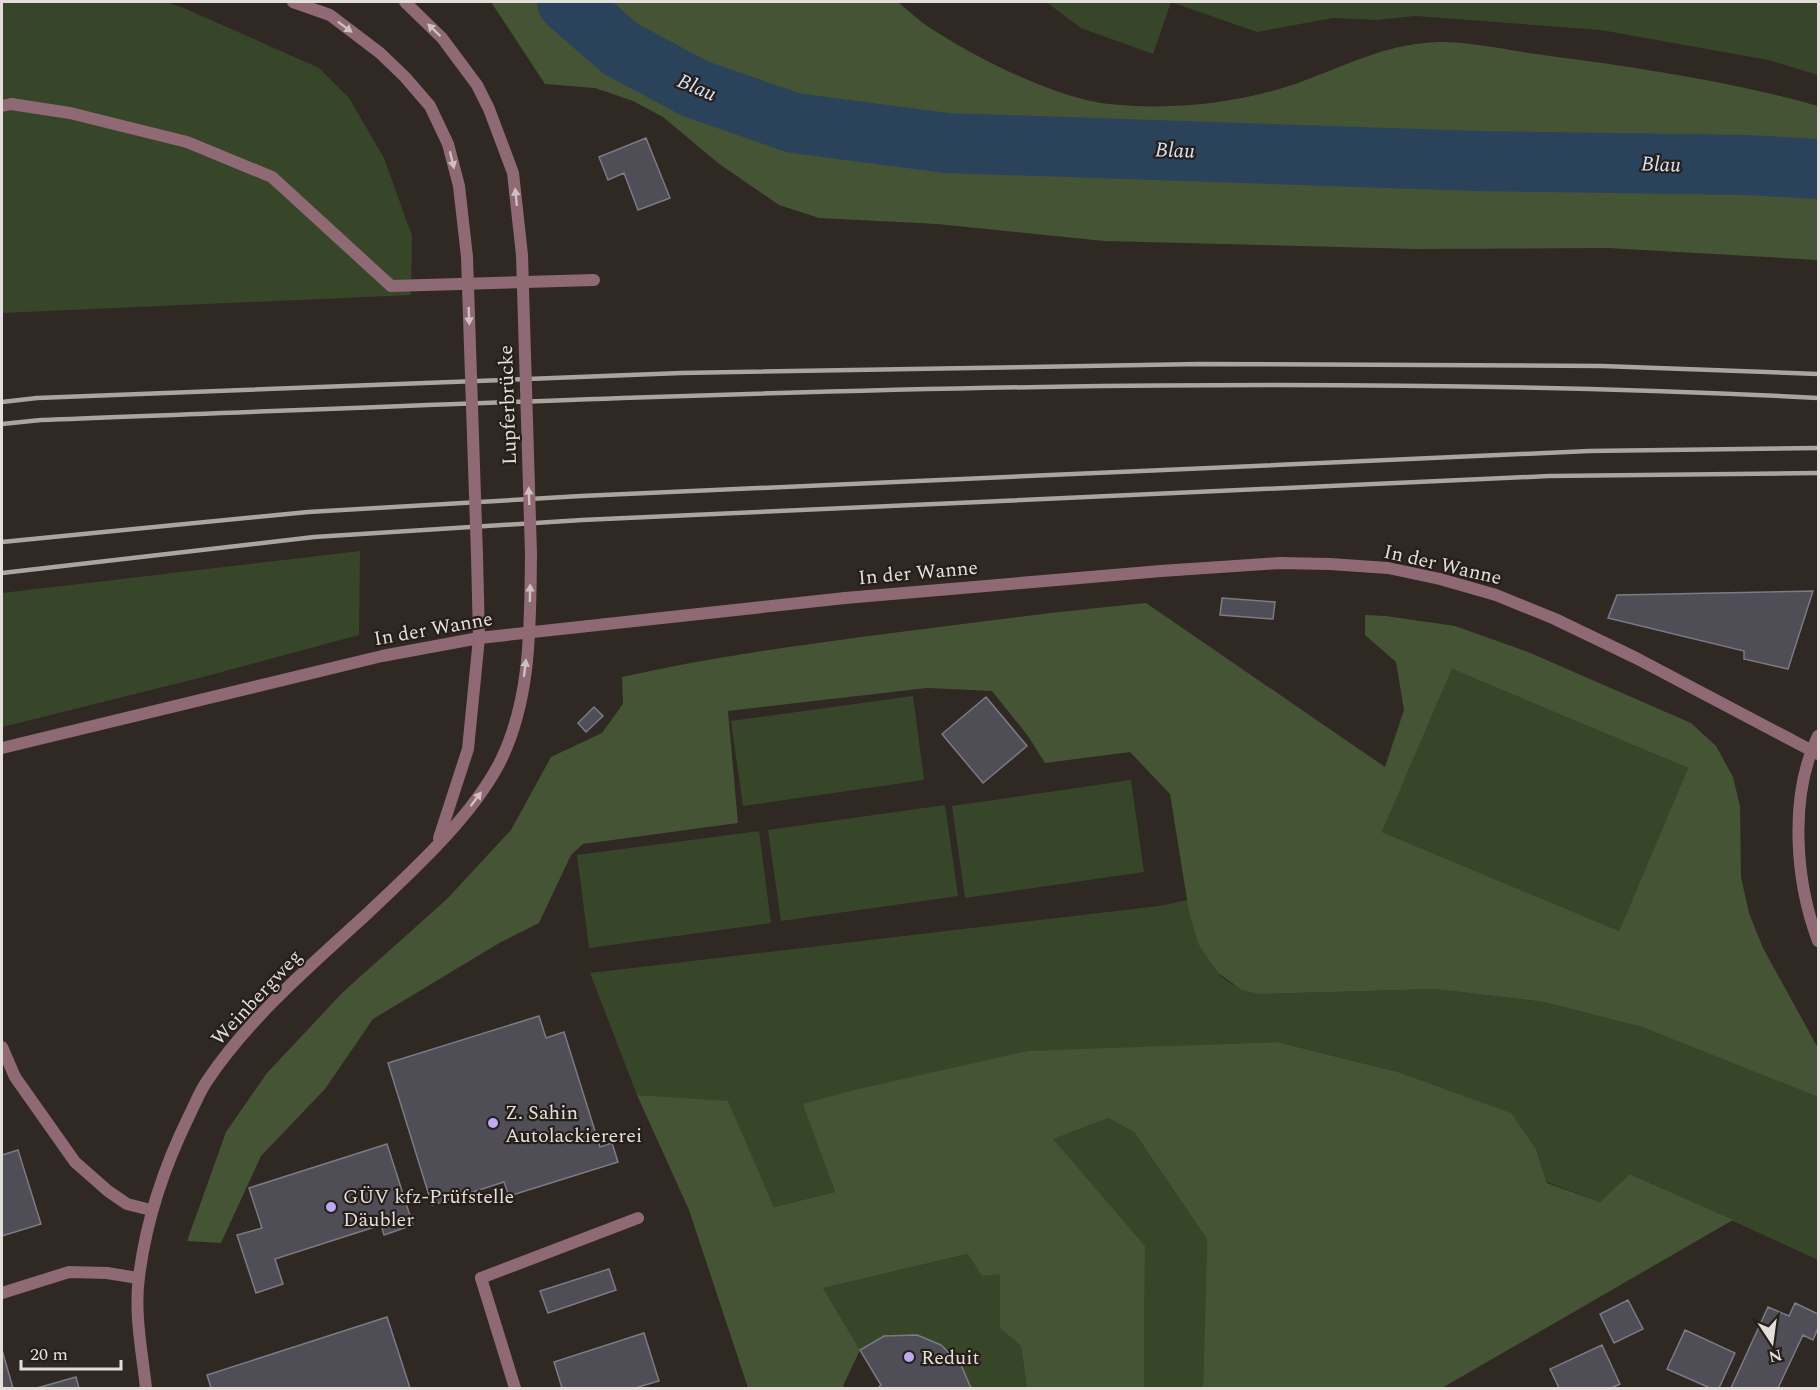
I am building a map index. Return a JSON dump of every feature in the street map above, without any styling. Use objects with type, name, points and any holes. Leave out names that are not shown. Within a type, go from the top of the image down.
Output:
[{"type":"street","name":"Lupferbrücke","points":[[293,2],[330,15],[380,53],[430,106],[448,144],[459,186],[467,257],[478,638]]},
{"type":"street","name":"Lupferbrücke","points":[[405,2],[442,38],[477,86],[489,109],[513,173],[522,255],[531,554],[530,632]]},
{"type":"street","points":[[2,106],[11,104],[70,113],[187,142],[272,177],[392,285],[594,280]]},
{"type":"street","name":"In der Wanne","points":[[2,748],[382,656],[478,638],[845,598],[1280,563],[1388,568],[1440,579],[1496,595],[1555,619],[1636,658],[1815,752]]},
{"type":"street","name":"Weinbergweg","points":[[146,1389],[138,1306],[138,1278],[151,1209],[176,1144],[206,1082],[252,1024],[415,868],[485,787],[499,762],[520,704],[530,632]]},
{"type":"street","name":"Weinbergweg","points":[[437,844],[468,749],[478,638]]},
{"type":"street","points":[[1818,736],[1815,752],[1804,780],[1799,825],[1800,868],[1818,941]]},
{"type":"street","points":[[2,1047],[15,1077],[75,1162],[108,1191],[127,1204],[151,1209]]},
{"type":"street","points":[[515,1389],[481,1278],[638,1218]]},
{"type":"street","points":[[2,1293],[69,1272],[107,1273],[138,1278]]},
{"type":"green space","points":[[2,2],[166,2],[319,68],[349,98],[384,158],[412,236],[411,295],[2,313]]},
{"type":"green space","points":[[491,2],[898,2],[923,23],[951,41],[1018,76],[1065,94],[1109,104],[1130,106],[1193,105],[1256,95],[1395,48],[1438,42],[1477,45],[1716,82],[1818,106],[1818,260],[1608,248],[1416,249],[1104,241],[937,224],[819,218],[779,205],[718,163],[663,117],[633,101],[595,88],[545,84]]},
{"type":"green space","points":[[1046,2],[1171,2],[1153,54],[1081,28]]},
{"type":"green space","points":[[1171,2],[1818,2],[1818,75],[1768,60],[1601,30],[1415,16],[1377,20],[1333,18],[1257,32]]},
{"type":"green space","points":[[360,551],[359,635],[2,727],[2,593]]},
{"type":"green space","points":[[1146,603],[1385,767],[1404,710],[1396,662],[1365,635],[1365,615],[1455,626],[1528,652],[1691,723],[1716,746],[1733,777],[1740,806],[1741,877],[1749,913],[1763,948],[1818,1048],[1818,1097],[1642,1027],[1544,1002],[1435,989],[1259,994],[1242,990],[1218,973],[1199,945],[1189,912],[1170,794],[1130,752],[1045,763],[1028,736],[992,691],[927,688],[728,711],[738,823],[583,844],[571,855],[539,923],[501,942],[373,1019],[325,1089],[261,1156],[221,1243],[187,1241],[226,1132],[267,1073],[343,992],[447,899],[511,830],[551,757],[602,733],[623,704],[622,677],[689,663],[790,647]],"holes":[[[1452,669],[1688,768],[1619,931],[1382,832]]]},
{"type":"green space","points":[[1452,669],[1688,768],[1619,931],[1382,832]]},
{"type":"green space","points":[[913,696],[924,780],[743,806],[731,721]]},
{"type":"green space","points":[[1131,780],[1144,872],[965,898],[952,806]]},
{"type":"green space","points":[[945,805],[958,896],[781,921],[768,830]]},
{"type":"green space","points":[[759,831],[771,923],[589,948],[577,855]]},
{"type":"green space","points":[[1187,900],[1200,938],[1218,973],[1231,983],[1259,994],[1435,989],[1544,1002],[1642,1027],[1818,1097],[1818,1260],[1631,1174],[1600,1202],[1547,1182],[1536,1149],[1510,1113],[1398,1072],[1277,1042],[1174,1046],[804,1104],[835,1192],[774,1207],[728,1102],[637,1095],[590,973],[1159,906]]},
{"type":"green space","points":[[1277,1042],[1398,1072],[1511,1113],[1536,1149],[1547,1183],[1600,1202],[1630,1174],[1733,1220],[1442,1388],[1203,1388],[1207,1239],[1134,1132],[1108,1118],[1053,1139],[1145,1246],[1144,1388],[1027,1388],[1021,1346],[1000,1328],[1000,1274],[982,1276],[968,1254],[823,1288],[860,1350],[843,1386],[847,1388],[748,1388],[689,1210],[637,1095],[728,1101],[774,1207],[835,1192],[803,1104],[854,1090],[1028,1051]]},
{"type":"green space","points":[[1108,1118],[1134,1132],[1207,1239],[1203,1388],[1144,1388],[1145,1246],[1052,1139]]},
{"type":"green space","points":[[969,1254],[1000,1274],[1000,1328],[1021,1346],[1027,1388],[971,1388],[961,1365],[942,1345],[917,1335],[884,1336],[860,1350],[823,1288]]},
{"type":"building","points":[[646,138],[670,198],[638,210],[624,173],[608,180],[599,157]]},
{"type":"building","points":[[1813,591],[1788,669],[1744,659],[1744,651],[1608,618],[1617,595]]},
{"type":"building","points":[[1222,598],[1275,602],[1273,619],[1220,615]]},
{"type":"building","points":[[986,697],[1027,746],[983,783],[942,734]]},
{"type":"building","points":[[594,707],[603,716],[586,732],[578,723]]},
{"type":"building","points":[[539,1016],[546,1038],[564,1032],[600,1147],[612,1143],[618,1162],[509,1196],[504,1182],[432,1205],[388,1063]]},
{"type":"building","name":"GÜV kfz-Prüfstelle Däubler","points":[[387,1144],[413,1225],[384,1235],[381,1225],[275,1259],[283,1284],[256,1293],[237,1235],[262,1228],[249,1188]]},
{"type":"building","points":[[18,1150],[41,1224],[2,1236],[2,1155]]},
{"type":"building","points":[[609,1269],[616,1290],[548,1313],[540,1291]]},
{"type":"building","points":[[1628,1300],[1643,1329],[1614,1343],[1600,1314]]},
{"type":"building","points":[[1795,1303],[1818,1314],[1818,1328],[1813,1340],[1803,1335],[1778,1388],[1731,1388],[1768,1307],[1789,1316]]},
{"type":"building","points":[[387,1317],[410,1388],[211,1388],[207,1375]]},
{"type":"building","points":[[1685,1330],[1735,1353],[1719,1388],[1710,1388],[1667,1369]]},
{"type":"building","points":[[644,1333],[659,1381],[635,1388],[562,1388],[554,1362]]},
{"type":"building","name":"Reduit","points":[[917,1335],[941,1345],[961,1365],[971,1388],[878,1388],[881,1385],[860,1350],[884,1336]]},
{"type":"building","points":[[1602,1345],[1620,1384],[1611,1388],[1559,1388],[1550,1369]]},
{"type":"building","points":[[2,1350],[13,1388],[2,1388]]},
{"type":"building","points":[[76,1377],[79,1388],[37,1388]]},
{"type":"waterway","name":"Blau","points":[[567,2],[621,49],[696,89],[794,123],[947,143],[1478,161],[1748,165],[1818,169]]},
{"type":"railway","points":[[2,402],[37,398],[681,373],[1199,364],[1602,366],[1818,374]]},
{"type":"railway","points":[[2,424],[41,420],[485,403],[930,389],[1374,385],[1596,389],[1818,398]]},
{"type":"railway","points":[[2,542],[308,512],[581,496],[1589,451],[1818,448]]},
{"type":"railway","points":[[2,573],[314,537],[582,520],[1549,476],[1818,473]]},
{"type":"place","name":"Z. Sahin Autolackiererei","points":[[493,1123]]},
{"type":"place","name":"GÜV kfz-Prüfstelle Däubler","points":[[331,1207]]},
{"type":"place","name":"Reduit","points":[[909,1357]]}]
